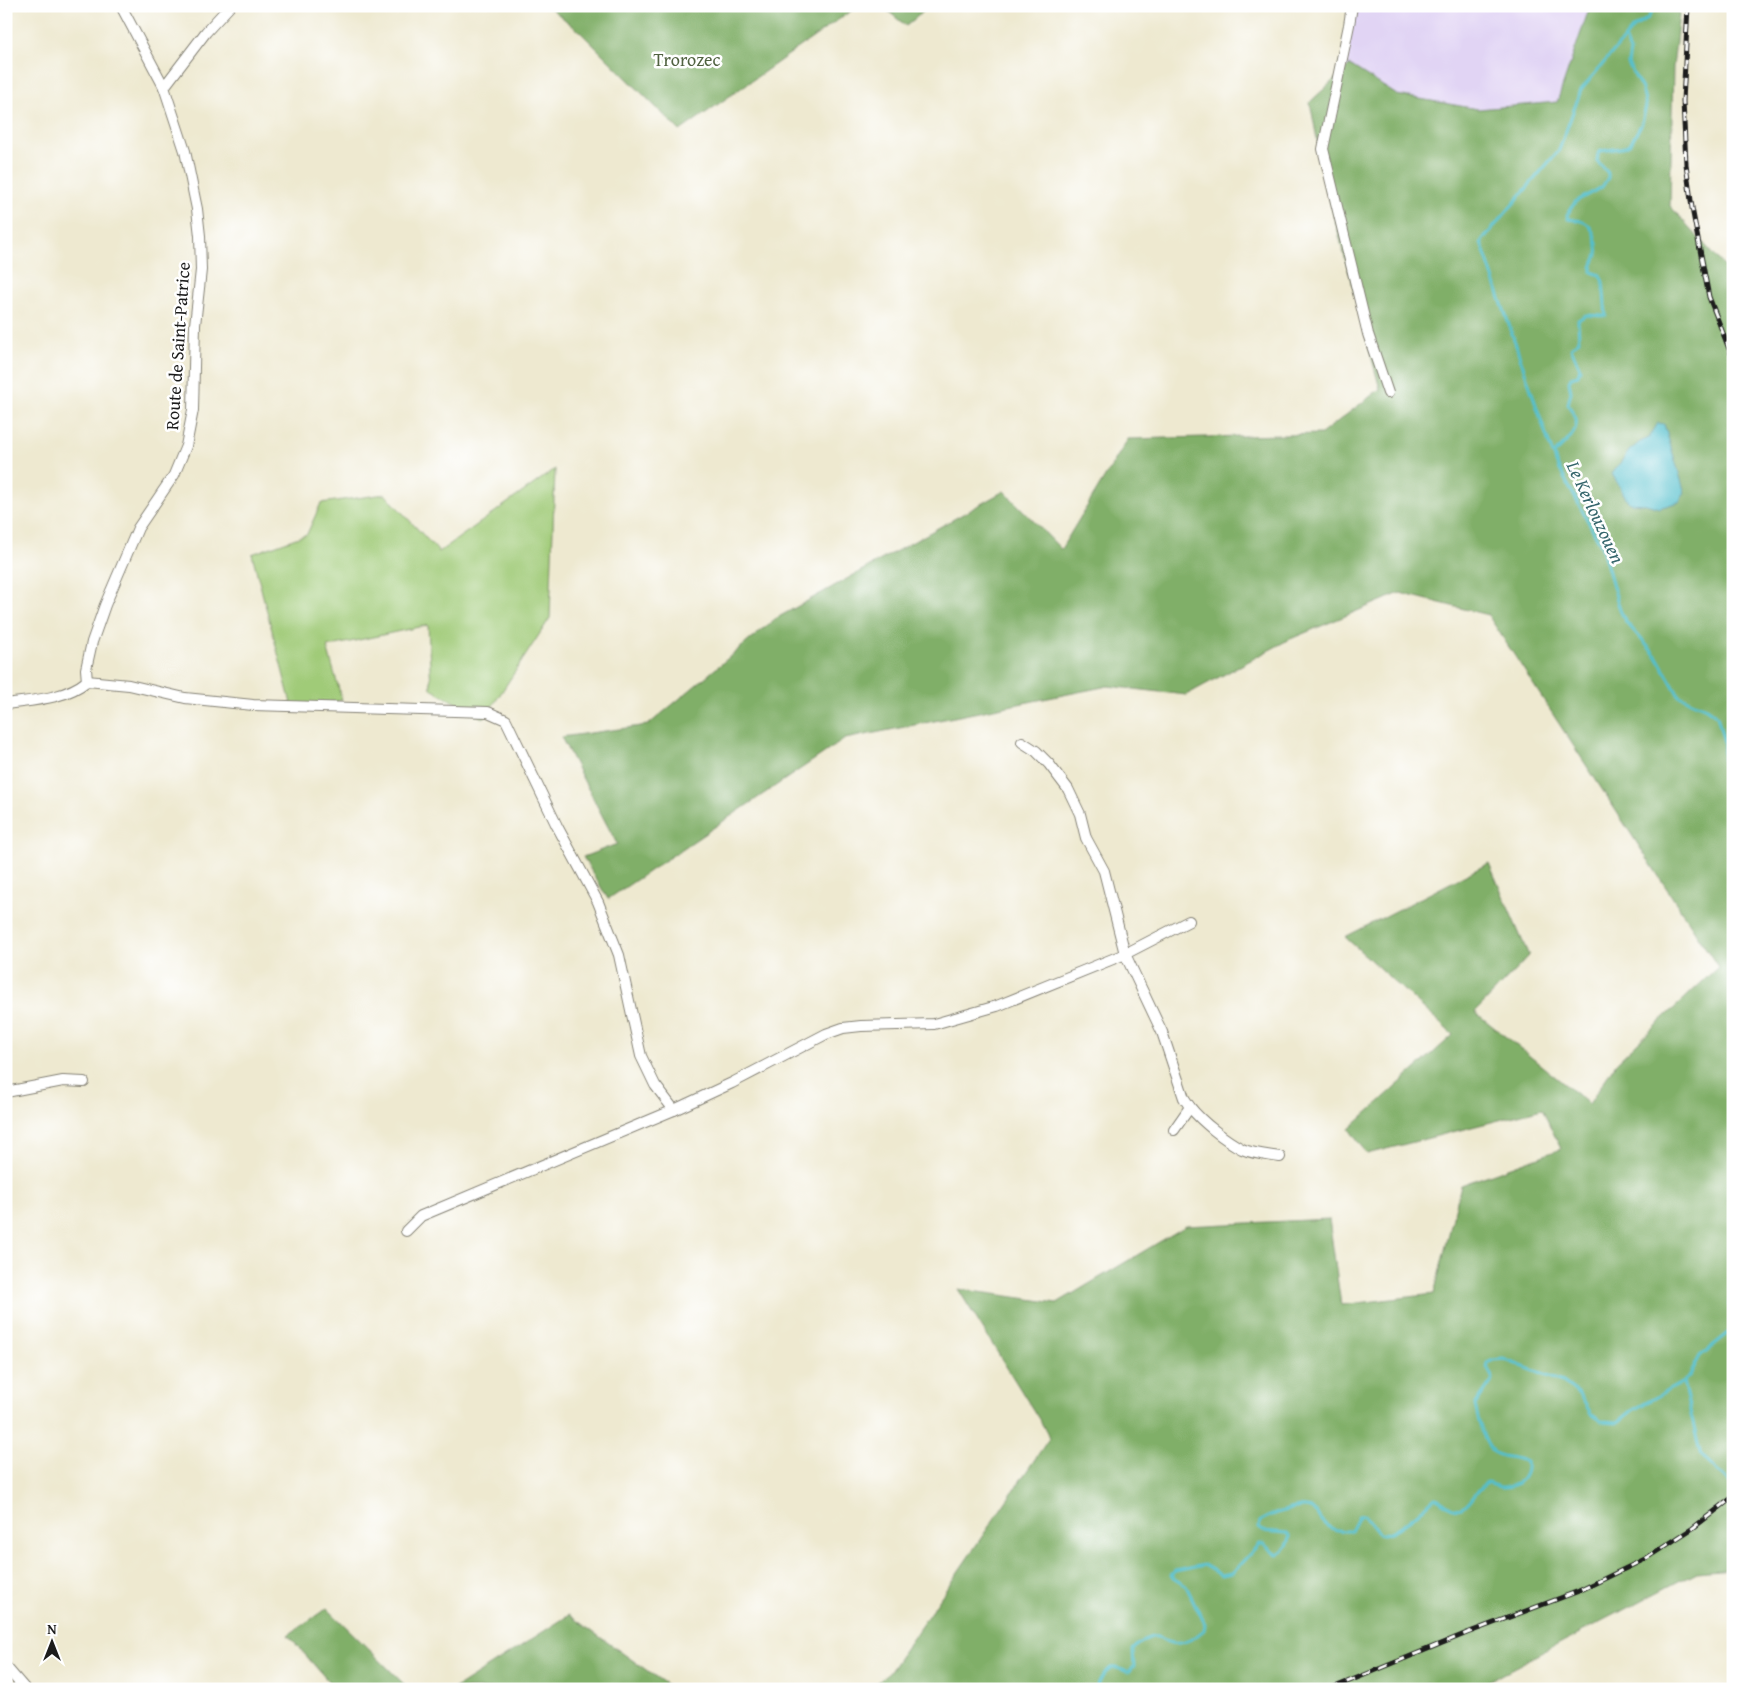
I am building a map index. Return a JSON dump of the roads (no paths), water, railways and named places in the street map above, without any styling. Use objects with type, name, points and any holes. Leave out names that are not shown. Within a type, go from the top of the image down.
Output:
[{"type":"street","name":"Route de Saint-Patrice","points":[[88,681],[86,669],[92,642],[105,605],[138,528],[174,475],[186,446],[193,410],[195,325],[201,270],[197,209],[185,151],[164,87],[121,6]]},
{"type":"street","points":[[164,87],[206,32],[230,6]]},
{"type":"street","points":[[1352,6],[1323,149],[1368,334],[1388,393]]},
{"type":"street","points":[[6,704],[56,696],[78,689],[88,681],[129,685],[185,698],[253,705],[488,712],[506,720],[556,826],[598,902],[618,955],[641,1056],[655,1085],[674,1110]]},
{"type":"street","points":[[1022,742],[1043,757],[1068,789],[1080,814],[1086,838],[1104,871],[1125,954],[1162,1032],[1184,1098],[1198,1117],[1242,1149],[1280,1157]]},
{"type":"street","points":[[406,1231],[422,1216],[674,1110],[732,1083],[826,1034],[852,1027],[916,1026],[942,1022],[997,1006],[1125,954],[1189,921]]},
{"type":"street","points":[[6,1092],[63,1081],[84,1082]]},
{"type":"street","points":[[1174,1130],[1190,1107]]},
{"type":"street","points":[[6,1667],[25,1689]]},
{"type":"water","points":[[1658,423],[1664,424],[1685,493],[1679,502],[1659,508],[1646,504],[1629,503],[1612,474],[1629,451],[1640,442],[1649,438]]},
{"type":"waterway","points":[[1553,455],[1481,242],[1559,150],[1581,90],[1633,28],[1648,18],[1655,6]]},
{"type":"waterway","name":"Le Kerlouzouen","points":[[1625,39],[1630,51],[1628,64],[1642,89],[1646,106],[1642,123],[1630,144],[1621,148],[1601,151],[1598,154],[1597,161],[1608,173],[1608,178],[1602,187],[1575,202],[1567,215],[1568,219],[1582,221],[1587,224],[1595,236],[1597,250],[1592,272],[1600,275],[1603,282],[1606,316],[1586,315],[1578,320],[1579,340],[1571,348],[1580,368],[1578,375],[1571,377],[1569,381],[1571,392],[1568,404],[1575,417],[1576,424],[1569,439],[1554,454],[1556,463],[1601,545],[1620,610],[1626,622],[1657,657],[1679,696],[1706,708],[1717,716],[1724,742],[1724,789],[1733,823]]},
{"type":"waterway","name":"Le Kerlouzouen","points":[[1733,1298],[1729,1304],[1733,1311]]},
{"type":"waterway","name":"Le Kerlouzouen","points":[[1096,1689],[1107,1670],[1115,1668],[1130,1672],[1134,1666],[1133,1650],[1147,1639],[1158,1637],[1168,1642],[1183,1643],[1204,1630],[1205,1624],[1186,1586],[1171,1575],[1175,1571],[1204,1565],[1221,1575],[1232,1573],[1259,1544],[1264,1544],[1274,1553],[1278,1554],[1288,1544],[1290,1536],[1287,1533],[1263,1531],[1259,1528],[1260,1521],[1265,1518],[1286,1510],[1308,1507],[1314,1510],[1326,1526],[1334,1529],[1351,1531],[1359,1516],[1364,1515],[1379,1534],[1385,1534],[1400,1527],[1435,1498],[1453,1508],[1459,1509],[1468,1504],[1487,1483],[1500,1487],[1512,1486],[1517,1483],[1523,1477],[1526,1462],[1499,1455],[1489,1447],[1476,1411],[1475,1405],[1493,1379],[1487,1367],[1488,1363],[1493,1360],[1503,1359],[1563,1382],[1579,1394],[1592,1415],[1601,1421],[1618,1422],[1633,1410],[1683,1382],[1690,1375],[1700,1356],[1730,1332],[1733,1327]]},
{"type":"waterway","points":[[1683,1382],[1701,1456],[1733,1486]]},
{"type":"railway","points":[[1688,6],[1683,101],[1686,164],[1692,208],[1709,297],[1733,359]]},
{"type":"railway","points":[[1330,1689],[1467,1633],[1579,1591],[1645,1559],[1693,1528],[1733,1497]]},
{"type":"park label","name":"Trorozec","points":[[687,60]]}]
